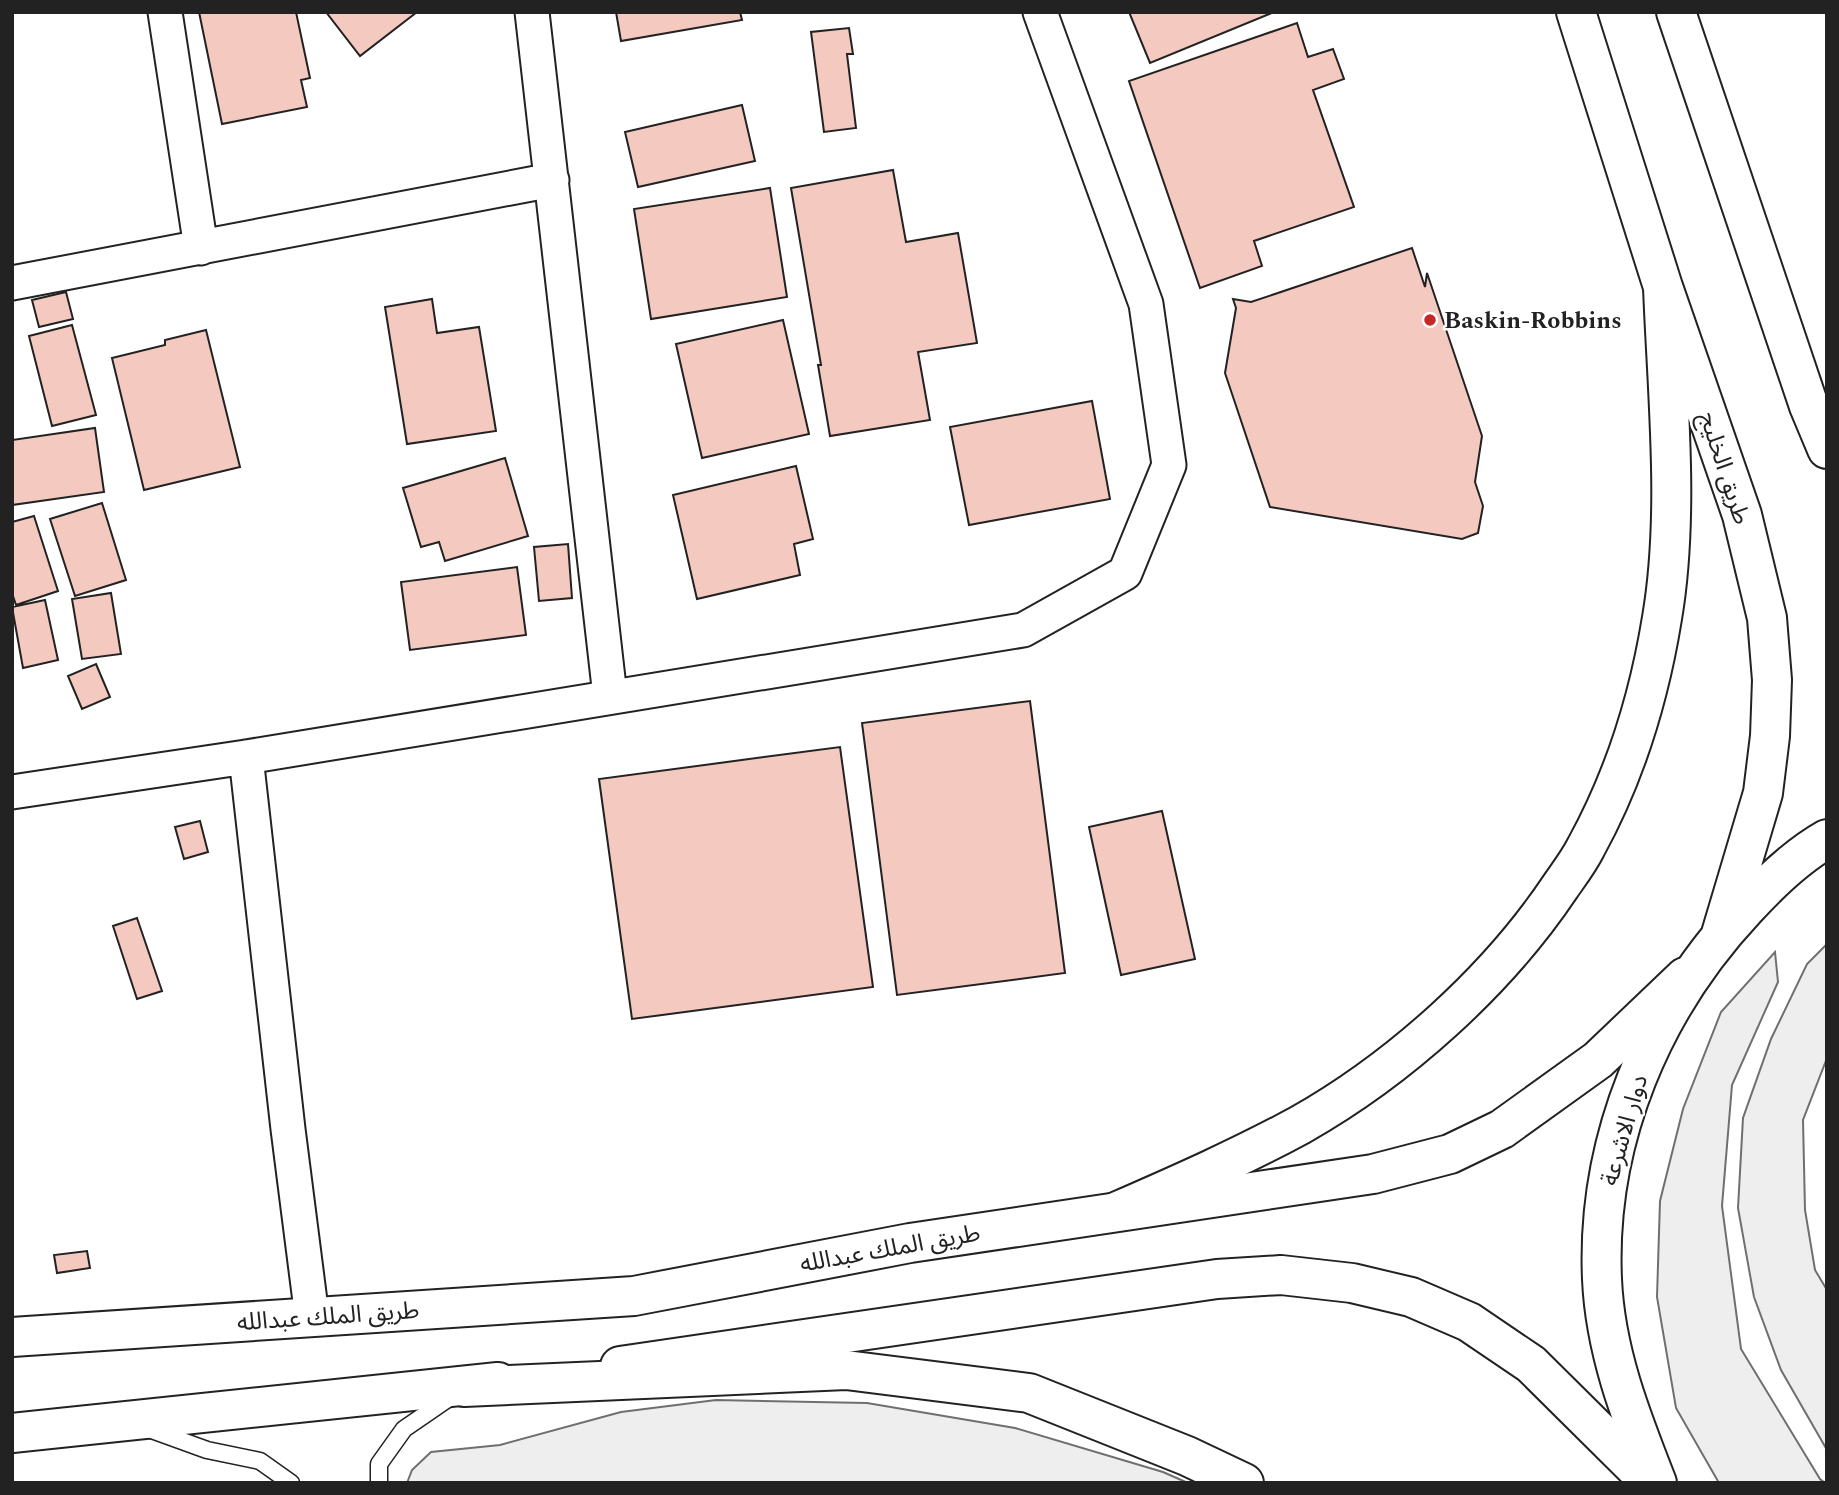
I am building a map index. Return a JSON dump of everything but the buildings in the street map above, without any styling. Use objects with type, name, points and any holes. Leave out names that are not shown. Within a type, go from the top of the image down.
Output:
[{"type":"main road","name":"طريق الخليج","points":[[1576,12],[1663,287],[1742,515],[1767,618],[1772,702],[1763,793],[1710,949]]},
{"type":"main road","points":[[1676,12],[1818,404],[1827,449]]},
{"type":"main road","points":[[1118,1211],[1229,1161],[1303,1123],[1361,1085],[1415,1044],[1479,987],[1536,923],[1586,849],[1625,765],[1647,690],[1662,616],[1671,519],[1663,287]]},
{"type":"main road","name":"دوار الاشرعة","points":[[1657,1483],[1632,1420],[1611,1353],[1602,1280],[1602,1213],[1612,1154],[1633,1085],[1660,1024],[1710,949],[1768,884],[1827,839]]},
{"type":"main road","name":"طريق الملك عبدالله","points":[[12,1337],[634,1296],[910,1243],[1373,1174],[1450,1154],[1502,1129],[1598,1060],[1710,949]]},
{"type":"main road","points":[[12,1433],[464,1387],[1191,1283],[1281,1275],[1352,1283],[1399,1294],[1469,1322],[1531,1364],[1651,1483]]},
{"type":"main road","points":[[464,1387],[846,1370],[1029,1393],[1186,1456],[1244,1483]]},
{"type":"street","points":[[165,12],[201,248]]},
{"type":"street","points":[[532,12],[610,696]]},
{"type":"street","points":[[12,792],[246,757],[1023,630],[1125,573],[1169,465],[1146,304],[1040,12]]},
{"type":"street","points":[[12,284],[552,180]]},
{"type":"street","points":[[246,757],[312,1317]]},
{"type":"lane","points":[[379,1483],[379,1464],[404,1429],[464,1387]]},
{"type":"lane","points":[[127,1421],[207,1450],[260,1461],[291,1483]]},
{"type":"shaded area","points":[[1827,944],[1827,1058],[1803,1120],[1805,1210],[1815,1270],[1827,1290],[1827,1450],[1781,1370],[1754,1297],[1738,1208],[1743,1118],[1771,1039],[1807,964]]},
{"type":"shaded area","points":[[1775,952],[1778,982],[1732,1085],[1722,1206],[1741,1349],[1820,1479],[1825,1483],[1719,1483],[1676,1408],[1657,1297],[1660,1201],[1683,1109],[1721,1012]]},
{"type":"shaded area","points":[[716,1400],[867,1403],[1015,1428],[1163,1472],[1188,1483],[407,1483],[412,1470],[431,1452],[500,1445],[621,1412]]},
{"type":"place","name":"Baskin-Robbins","points":[[1430,320]]}]
